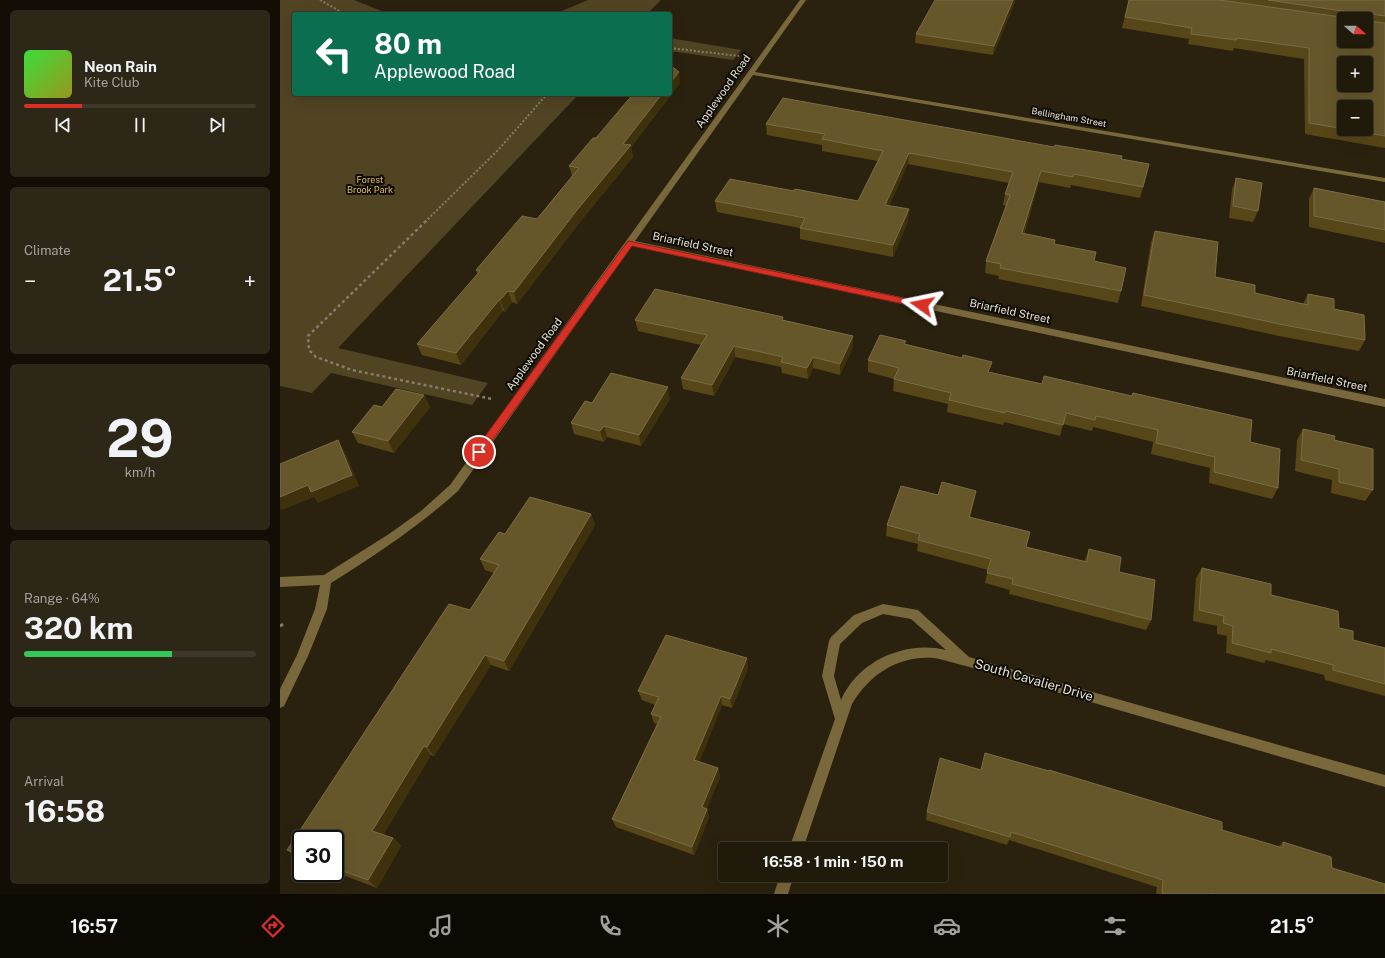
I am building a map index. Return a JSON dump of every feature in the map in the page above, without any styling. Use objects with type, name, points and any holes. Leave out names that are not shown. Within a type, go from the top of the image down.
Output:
[{"type":"street","name":"Applewood Road","points":[[326,580],[389,540],[435,506],[454,488],[516,398],[630,243],[803,0]]},
{"type":"street","name":"Bellingham Street","points":[[751,73],[1385,180]]},
{"type":"street","name":"Briarfield Street","points":[[630,243],[1385,404]]},
{"type":"street","points":[[280,582],[326,580],[321,609],[302,656],[280,702]]},
{"type":"street","points":[[841,719],[828,676],[835,641],[858,619],[883,609],[914,614],[966,661]]},
{"type":"street","name":"South Cavalier Drive","points":[[798,842],[847,701],[854,689],[868,673],[885,662],[905,655],[933,653],[966,661],[1385,781]]},
{"type":"street","points":[[781,894],[785,882]]},
{"type":"path","points":[[320,0],[341,12]]},
{"type":"path","points":[[672,48],[741,56]]},
{"type":"path","points":[[499,401],[352,370],[316,357],[309,350],[308,336],[499,149],[545,96]]},
{"type":"path","points":[[280,626],[286,623]]},
{"type":"green space","name":"Forest Brook Park","points":[[280,0],[354,0],[384,12],[292,12],[292,96],[577,96],[338,348],[488,383],[472,405],[331,373],[312,393],[280,386]]},
{"type":"green space","points":[[588,0],[661,0],[649,12],[560,12]]},
{"type":"green space","points":[[672,38],[741,50],[733,60],[672,51]]},
{"type":"building","points":[[935,0],[1013,0],[994,46],[916,34]]},
{"type":"building","points":[[1129,0],[1220,0],[1337,16],[1337,48],[1373,48],[1373,21],[1385,23],[1385,136],[1373,134],[1373,100],[1337,100],[1337,128],[1309,123],[1309,48],[1237,38],[1236,40],[1191,34],[1192,28],[1125,17]]},
{"type":"building","points":[[1268,0],[1385,0],[1385,16],[1373,14],[1373,12],[1349,12]]},
{"type":"building","points":[[672,67],[679,72],[672,81]]},
{"type":"building","points":[[631,96],[660,96],[623,144],[631,145],[577,210],[514,292],[508,291],[499,300],[456,353],[417,344],[480,271],[476,270],[522,216],[537,219],[579,168],[569,166],[593,138],[596,138]]},
{"type":"building","points":[[783,98],[1054,147],[1055,145],[1122,156],[1121,159],[1149,164],[1143,187],[1074,174],[1073,177],[1041,171],[1022,233],[1055,240],[1054,244],[1096,252],[1094,261],[1126,268],[1121,291],[1000,268],[1001,264],[986,261],[1010,195],[1005,194],[1013,172],[909,153],[885,205],[909,209],[893,245],[800,228],[805,218],[715,201],[730,179],[858,201],[883,151],[822,139],[825,134],[766,124]]},
{"type":"building","points":[[1236,178],[1262,183],[1258,211],[1233,206]]},
{"type":"building","points":[[1314,188],[1385,202],[1385,230],[1314,216]]},
{"type":"building","points":[[1155,231],[1218,242],[1215,277],[1255,285],[1255,293],[1308,305],[1308,294],[1334,299],[1334,309],[1364,315],[1365,340],[1284,325],[1144,295]]},
{"type":"building","points":[[655,289],[783,317],[782,320],[853,336],[840,364],[813,357],[807,368],[781,362],[783,357],[734,346],[712,385],[681,378],[707,335],[635,320]]},
{"type":"building","points":[[880,335],[906,341],[904,344],[962,358],[963,355],[992,362],[988,372],[1042,384],[1044,376],[1132,396],[1133,393],[1252,420],[1250,442],[1280,449],[1278,488],[1214,472],[1215,457],[1156,443],[1158,430],[1096,416],[1095,420],[1066,413],[1063,425],[1006,411],[1005,413],[949,400],[951,393],[894,379],[899,368],[868,360]]},
{"type":"building","points":[[611,373],[668,387],[639,435],[604,426],[600,431],[571,423],[585,401],[592,403]]},
{"type":"building","points":[[396,389],[424,395],[388,441],[352,432],[374,405],[382,407]]},
{"type":"building","points":[[1303,429],[1335,436],[1334,440],[1373,449],[1373,490],[1339,482],[1339,469],[1301,460]]},
{"type":"building","points":[[338,440],[352,475],[311,492],[308,485],[280,497],[280,464]]},
{"type":"building","points":[[942,482],[976,491],[969,517],[1030,532],[1026,547],[1087,562],[1089,549],[1121,557],[1119,572],[1155,580],[1151,620],[1012,584],[1013,579],[987,573],[991,559],[918,540],[920,534],[887,525],[901,486],[938,495]]},
{"type":"building","points":[[530,497],[591,514],[504,661],[485,655],[427,747],[424,746],[372,831],[393,838],[368,880],[344,871],[344,830],[300,830],[449,604],[470,610],[499,565],[480,559],[499,532],[505,534]]},
{"type":"building","points":[[1202,568],[1271,584],[1271,595],[1338,611],[1339,628],[1353,631],[1353,640],[1385,648],[1385,684],[1333,670],[1333,665],[1271,649],[1271,653],[1232,643],[1233,626],[1223,623],[1224,616],[1199,610]]},
{"type":"building","points":[[666,635],[747,658],[730,699],[721,696],[694,760],[718,768],[702,807],[707,809],[692,847],[612,819],[661,717],[651,714],[659,697],[638,691]]},
{"type":"building","points":[[985,753],[1049,770],[1222,822],[1222,830],[1283,848],[1283,842],[1331,857],[1332,868],[1385,884],[1385,894],[1162,894],[1163,880],[1011,832],[1010,837],[927,812],[940,758],[981,770]]},
{"type":"building","points":[[292,842],[292,852],[287,850]]},
{"type":"route","points":[[479,452],[630,243],[922,305]]}]
